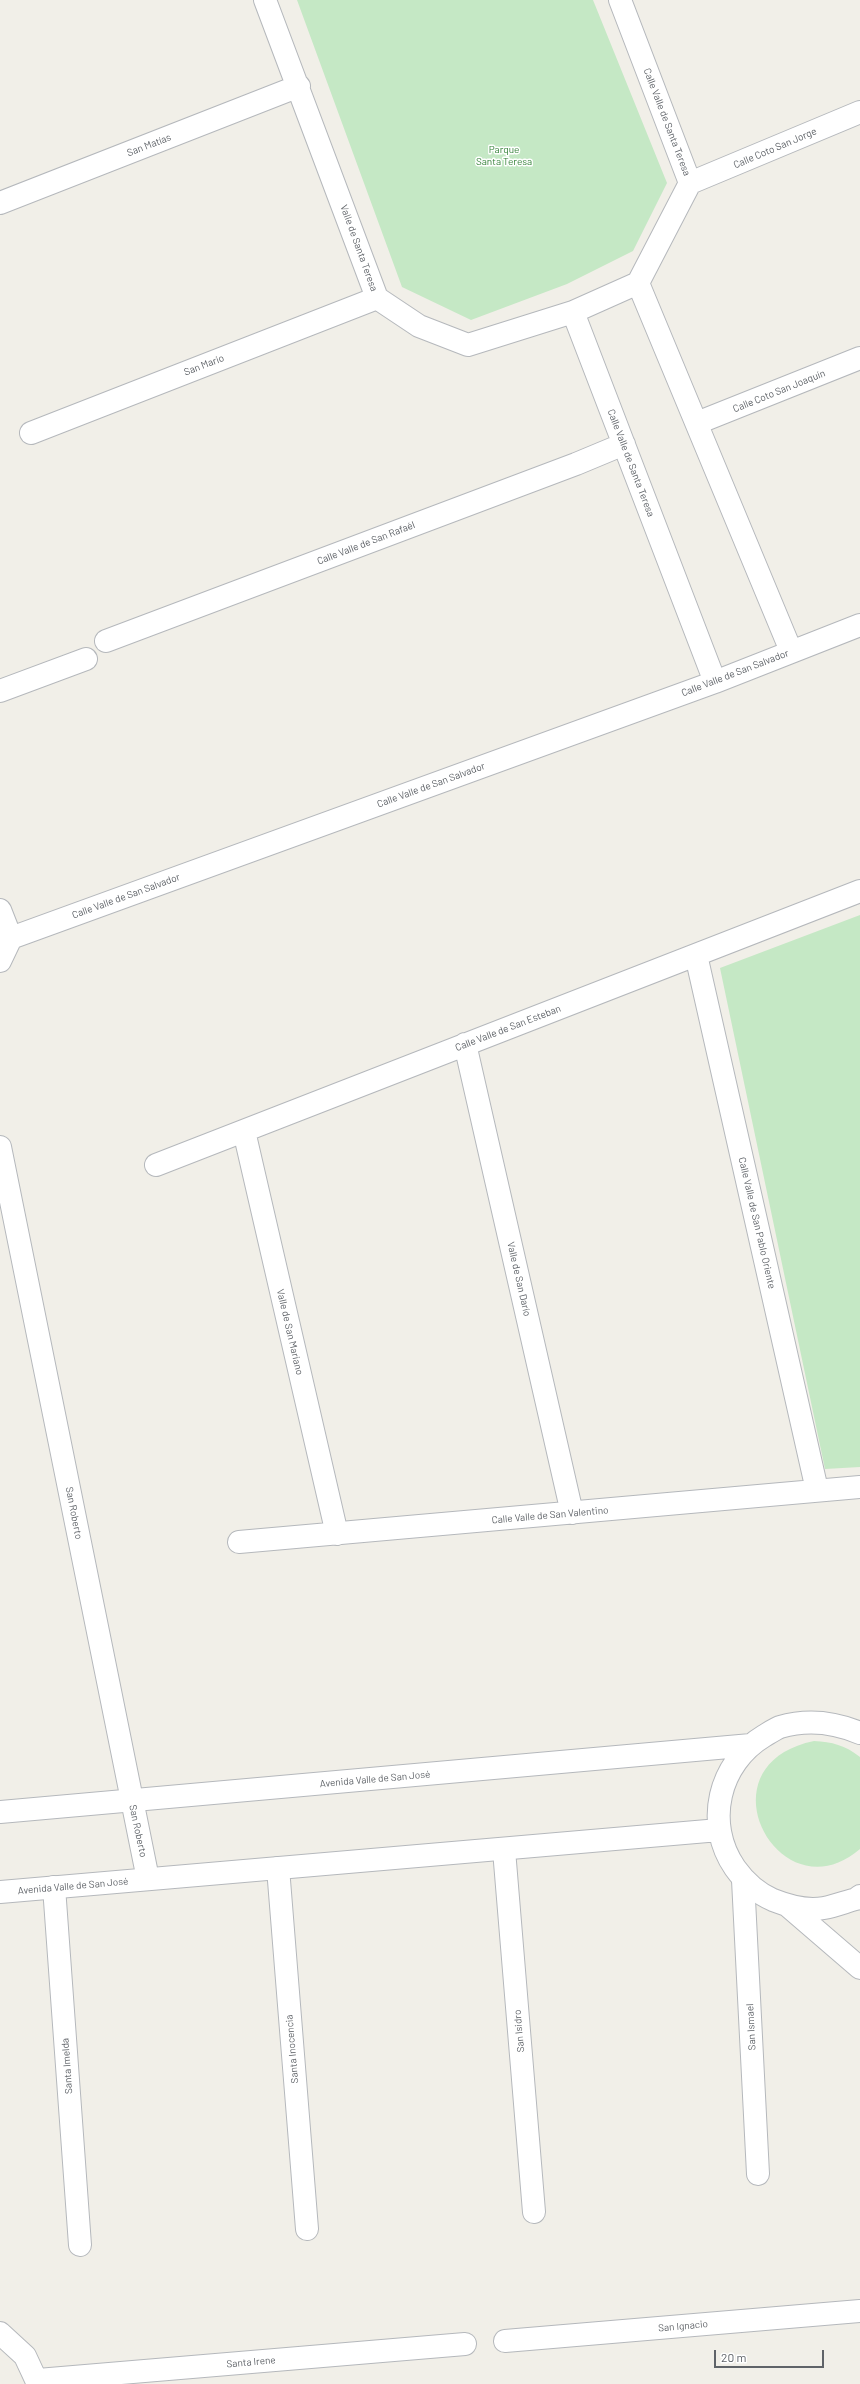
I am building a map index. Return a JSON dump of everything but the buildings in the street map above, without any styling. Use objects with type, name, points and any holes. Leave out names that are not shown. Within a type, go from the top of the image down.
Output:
[{"type":"street","name":"Valle de Santa Teresa","points":[[265,0],[299,86],[377,298],[419,326],[468,345],[572,312]]},
{"type":"street","name":"Calle Valle de Santa Teresa","points":[[620,0],[690,183],[638,282]]},
{"type":"street","name":"San Matías","points":[[0,203],[299,86]]},
{"type":"street","name":"Calle Coto San Jorge","points":[[690,183],[860,112]]},
{"type":"street","points":[[572,312],[638,282],[791,651]]},
{"type":"street","name":"San Mario","points":[[31,433],[377,298]]},
{"type":"street","name":"Calle Valle de Santa Teresa","points":[[572,312],[624,444],[714,682]]},
{"type":"street","name":"Calle Coto San Joaquín","points":[[697,423],[860,358]]},
{"type":"street","name":"Calle Valle de San Rafaél","points":[[106,641],[576,464],[624,444]]},
{"type":"street","name":"Calle Valle de San Salvador","points":[[5,940],[714,682],[860,624]]},
{"type":"street","points":[[0,691],[86,659]]},
{"type":"street","name":"Calle Valle de San Esteban","points":[[156,1166],[465,1044],[860,891]]},
{"type":"street","points":[[0,910],[5,940],[0,962]]},
{"type":"street","name":"Calle Valle de San Pablo Oriente","points":[[696,955],[817,1490]]},
{"type":"street","name":"Valle de San Darío","points":[[465,1044],[572,1513]]},
{"type":"street","name":"Valle de San Mariano","points":[[244,1131],[336,1534]]},
{"type":"street","name":"San Roberto","points":[[0,1147],[148,1879]]},
{"type":"street","name":"Calle Valle de San Valentino","points":[[239,1542],[860,1487]]},
{"type":"street","points":[[860,1733],[845,1726],[812,1721],[779,1727],[751,1745],[735,1762],[724,1783],[718,1806],[719,1830],[727,1857],[743,1880],[764,1896],[788,1906],[822,1909],[860,1896]]},
{"type":"street","name":"Avenida Valle de San José","points":[[0,1812],[751,1745]]},
{"type":"street","name":"Avenida Valle de San José","points":[[0,1892],[504,1850],[719,1830]]},
{"type":"street","name":"San Isidro","points":[[504,1850],[534,2212]]},
{"type":"street","name":"Santa Inocencia","points":[[278,1868],[307,2229]]},
{"type":"street","name":"San Ismael","points":[[743,1880],[758,2174]]},
{"type":"street","name":"Santa Imelda","points":[[54,1887],[80,2245]]},
{"type":"street","points":[[788,1906],[860,1968]]},
{"type":"street","name":"San Ignacio","points":[[505,2341],[860,2311]]},
{"type":"street","points":[[0,2333],[25,2356],[38,2382]]},
{"type":"street","name":"Santa Irene","points":[[38,2382],[465,2344]]},
{"type":"green space","name":"Parque Santa Teresa","points":[[297,0],[593,0],[667,183],[633,251],[567,284],[471,320],[402,287]]},
{"type":"green space","points":[[860,915],[860,1467],[825,1469],[720,968]]},
{"type":"green space","points":[[814,1741],[838,1745],[860,1757],[860,1849],[830,1865],[803,1865],[779,1851],[763,1830],[756,1804],[761,1778],[779,1755]]}]
